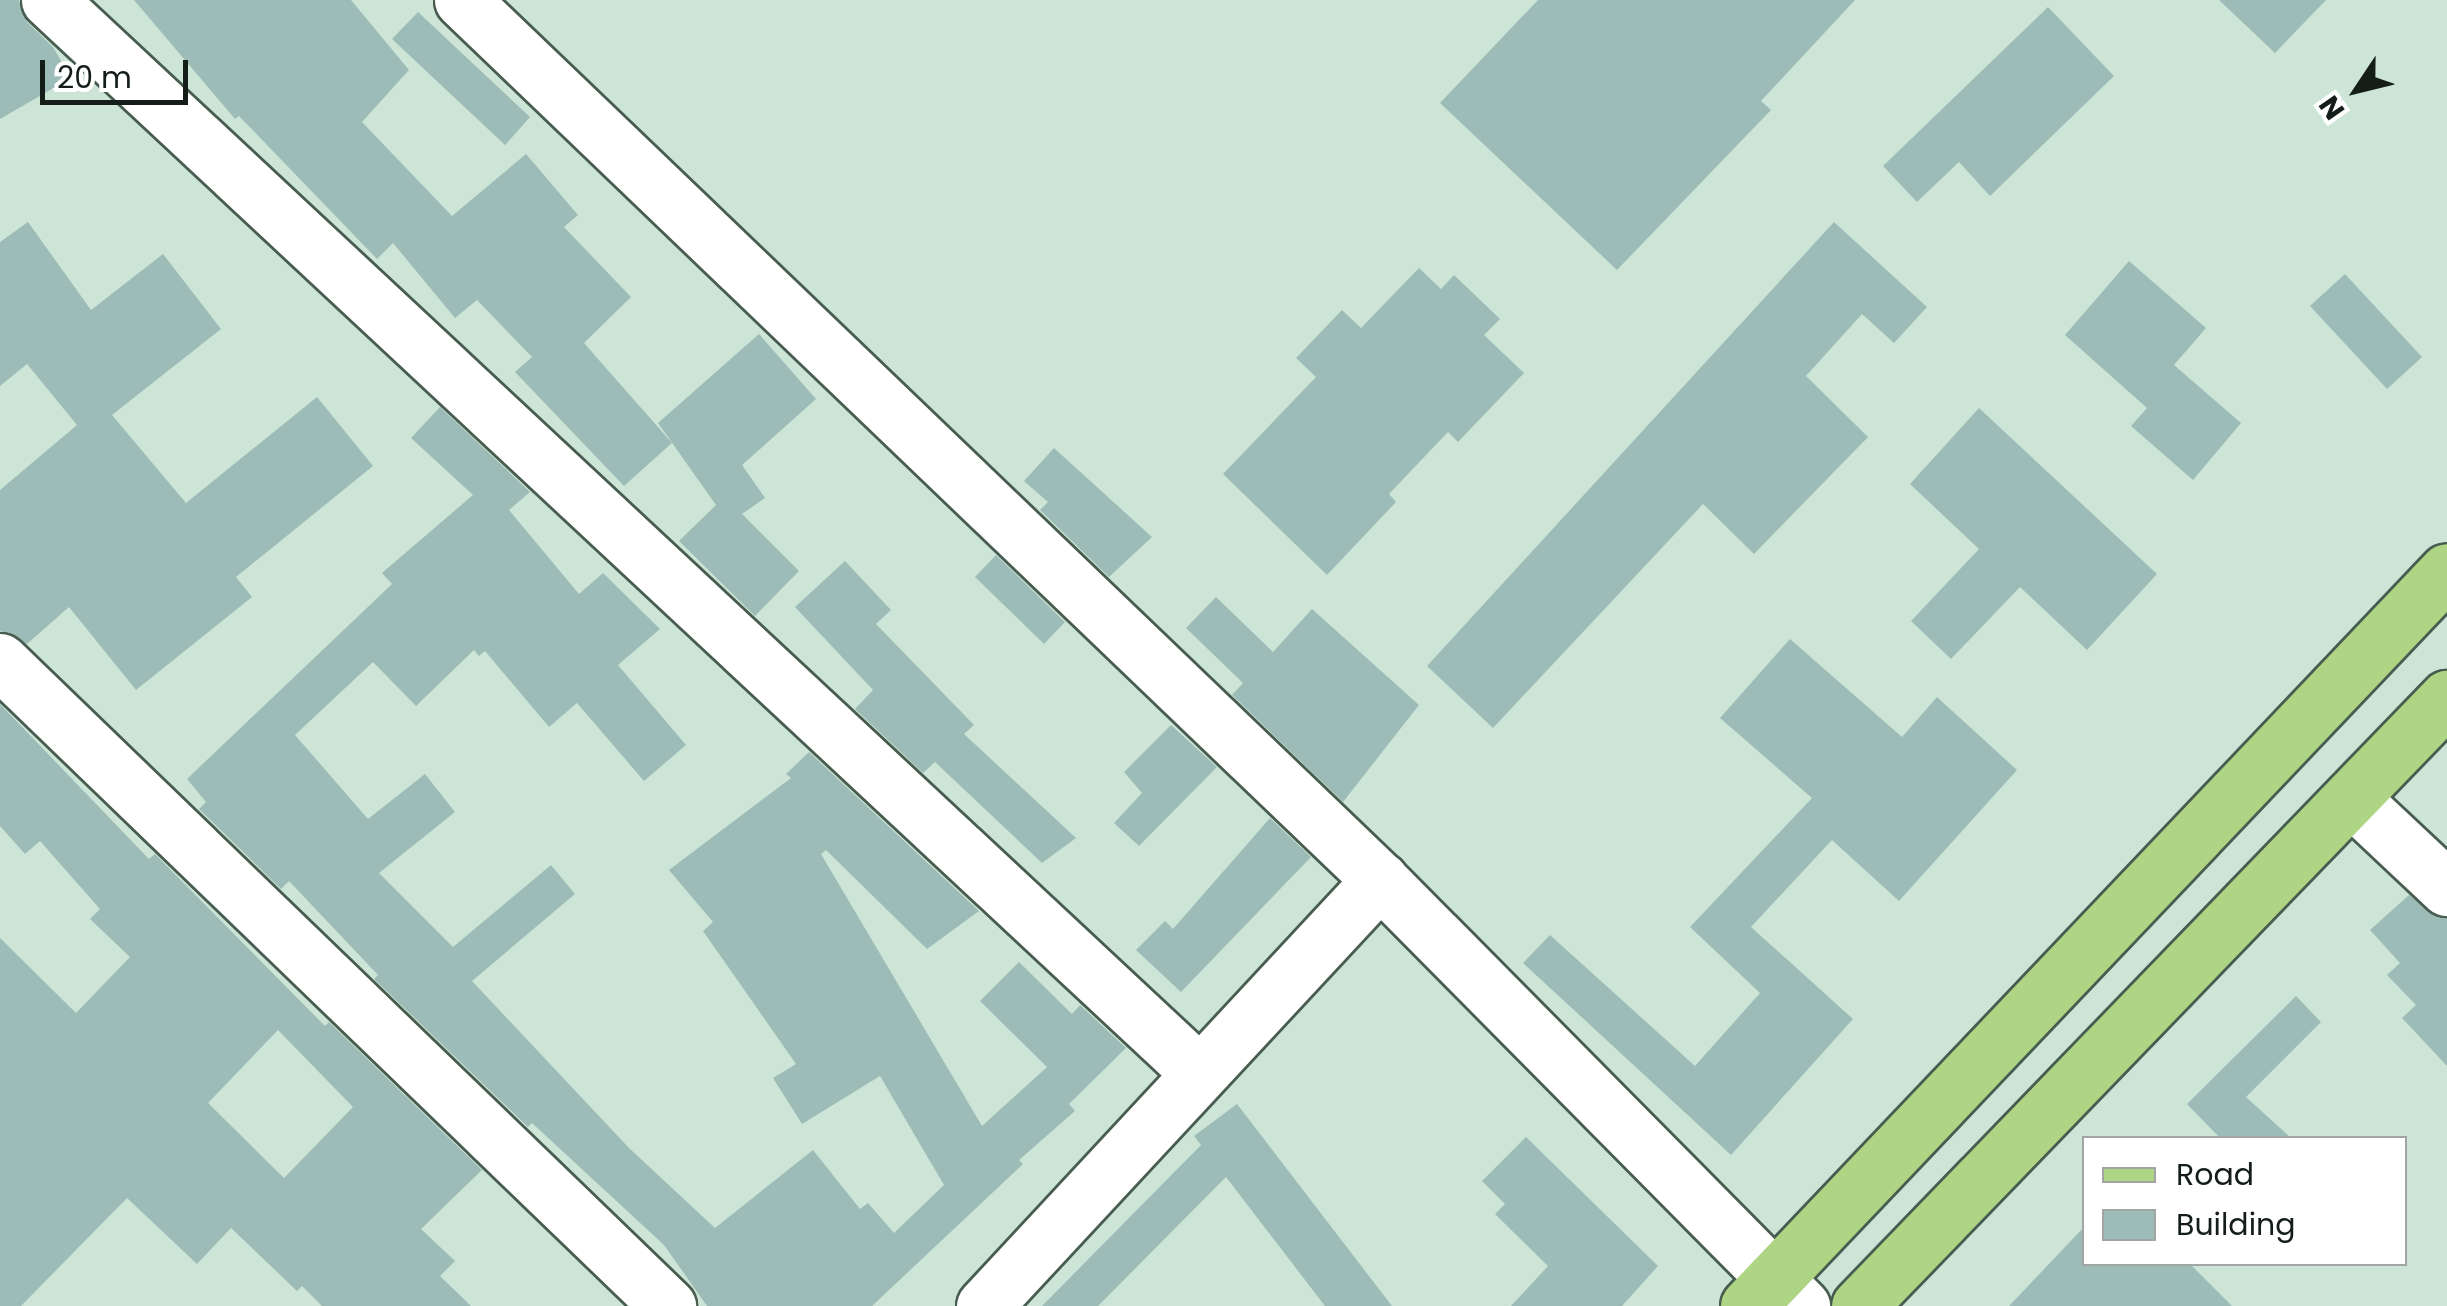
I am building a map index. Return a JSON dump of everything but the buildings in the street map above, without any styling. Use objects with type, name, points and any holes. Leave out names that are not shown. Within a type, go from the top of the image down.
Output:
[{"type":"main road","points":[[1775,1297],[2447,571]]},
{"type":"main road","points":[[1860,1306],[2447,698]]},
{"type":"street","points":[[49,0],[1197,1071]]},
{"type":"street","points":[[462,0],[1380,880],[1775,1297]]},
{"type":"street","points":[[0,661],[668,1306]]},
{"type":"street","points":[[2350,798],[2447,888]]},
{"type":"street","points":[[984,1306],[1197,1071],[1380,880]]}]
